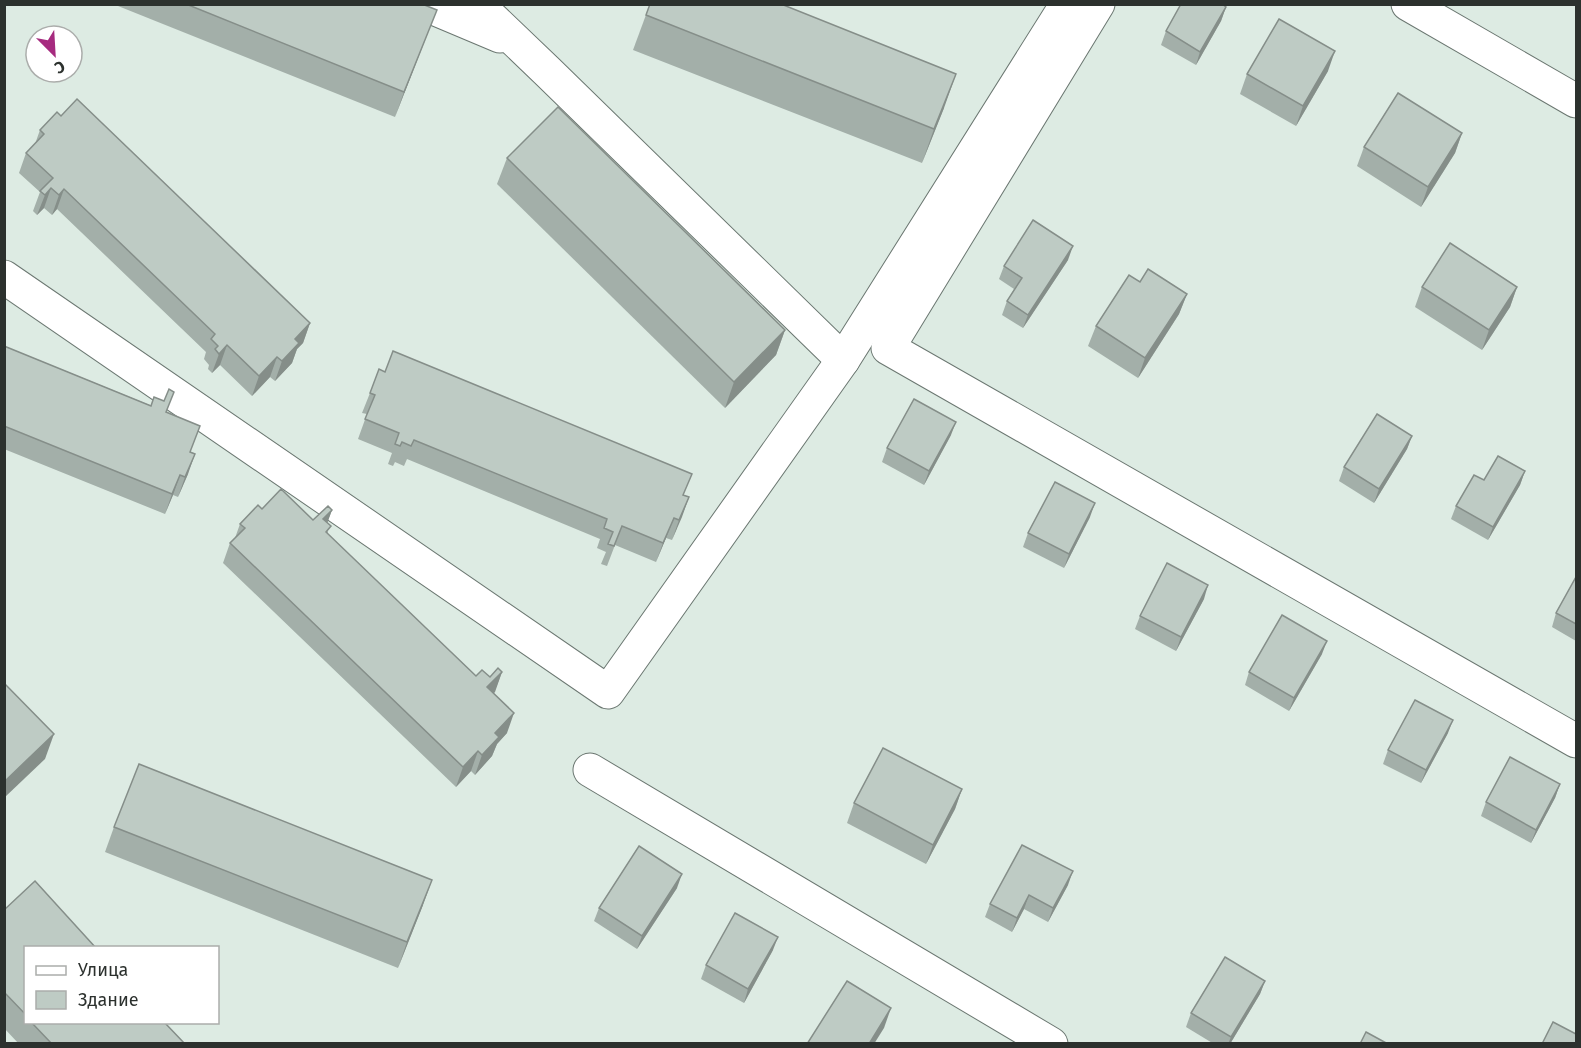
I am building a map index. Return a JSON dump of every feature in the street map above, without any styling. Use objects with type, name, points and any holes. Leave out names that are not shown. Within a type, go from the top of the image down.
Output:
[{"type":"street","points":[[424,4],[519,43]]},
{"type":"street","points":[[477,4],[843,360]]},
{"type":"street","points":[[4,277],[608,692],[843,360],[1067,4]]},
{"type":"street","points":[[1098,4],[888,348],[1576,741]]},
{"type":"street","points":[[1408,4],[1576,101]]},
{"type":"street","points":[[590,771],[1051,1044]]},
{"type":"building","points":[[186,4],[422,4],[437,10],[404,92]]},
{"type":"building","points":[[650,4],[781,4],[956,74],[934,129],[646,15]]},
{"type":"building","points":[[1181,4],[1222,4],[1226,7],[1200,52],[1166,31]]},
{"type":"building","points":[[1279,19],[1335,51],[1303,106],[1247,74]]},
{"type":"building","points":[[1398,93],[1462,133],[1428,187],[1364,147]]},
{"type":"building","points":[[77,99],[310,323],[295,339],[299,343],[282,361],[277,357],[259,376],[227,345],[219,354],[215,349],[218,346],[211,339],[215,334],[64,189],[59,195],[51,188],[45,195],[40,191],[53,178],[26,153],[44,134],[40,130],[57,112],[61,116]]},
{"type":"building","points":[[558,107],[785,330],[734,382],[507,158]]},
{"type":"building","points":[[1033,220],[1073,246],[1028,315],[1007,301],[1022,278],[1004,266]]},
{"type":"building","points":[[1450,243],[1517,287],[1489,330],[1422,287]]},
{"type":"building","points":[[1148,269],[1187,294],[1145,358],[1096,326],[1129,275],[1140,282]]},
{"type":"building","points":[[4,346],[151,406],[154,397],[164,401],[169,389],[174,392],[166,412],[200,426],[190,452],[195,454],[185,477],[180,475],[172,494],[4,426]]},
{"type":"building","points":[[393,351],[692,474],[683,495],[689,497],[679,520],[674,518],[663,543],[622,526],[614,546],[608,544],[613,532],[604,528],[607,519],[414,440],[411,446],[402,442],[400,446],[395,444],[399,433],[365,419],[375,395],[370,393],[379,369],[385,372]]},
{"type":"building","points":[[914,399],[956,422],[929,471],[887,448]]},
{"type":"building","points":[[1377,414],[1412,436],[1379,489],[1344,467]]},
{"type":"building","points":[[1498,456],[1525,471],[1493,527],[1456,506],[1474,475],[1484,480]]},
{"type":"building","points":[[1055,482],[1095,503],[1069,554],[1028,533]]},
{"type":"building","points":[[281,489],[313,520],[328,506],[332,510],[323,519],[331,526],[326,532],[476,676],[482,670],[490,677],[498,668],[502,672],[487,687],[514,713],[495,733],[499,737],[482,755],[478,751],[463,767],[230,543],[245,528],[240,524],[258,505],[262,509]]},
{"type":"building","points":[[1167,563],[1208,585],[1181,637],[1140,616]]},
{"type":"building","points":[[1576,577],[1576,624],[1556,613]]},
{"type":"building","points":[[1282,615],[1327,641],[1294,698],[1249,672]]},
{"type":"building","points":[[4,683],[54,734],[4,782]]},
{"type":"building","points":[[1415,700],[1453,720],[1426,770],[1388,750]]},
{"type":"building","points":[[883,748],[962,789],[933,845],[854,803]]},
{"type":"building","points":[[1510,757],[1560,784],[1536,830],[1486,802]]},
{"type":"building","points":[[139,764],[432,880],[407,942],[114,827]]},
{"type":"building","points":[[1022,845],[1073,871],[1053,908],[1029,895],[1017,918],[990,904]]},
{"type":"building","points":[[639,846],[682,874],[642,936],[599,908]]},
{"type":"building","points":[[35,881],[94,946],[24,946],[24,1013],[4,992],[4,910]]},
{"type":"building","points":[[735,913],[778,937],[748,989],[706,965]]},
{"type":"building","points":[[1225,957],[1265,981],[1231,1037],[1191,1013]]},
{"type":"building","points":[[847,981],[891,1008],[869,1044],[807,1044]]},
{"type":"building","points":[[1553,1022],[1576,1034],[1576,1044],[1542,1044]]},
{"type":"building","points":[[33,1024],[166,1024],[185,1044],[52,1044]]},
{"type":"building","points":[[1366,1032],[1388,1044],[1360,1044]]}]
